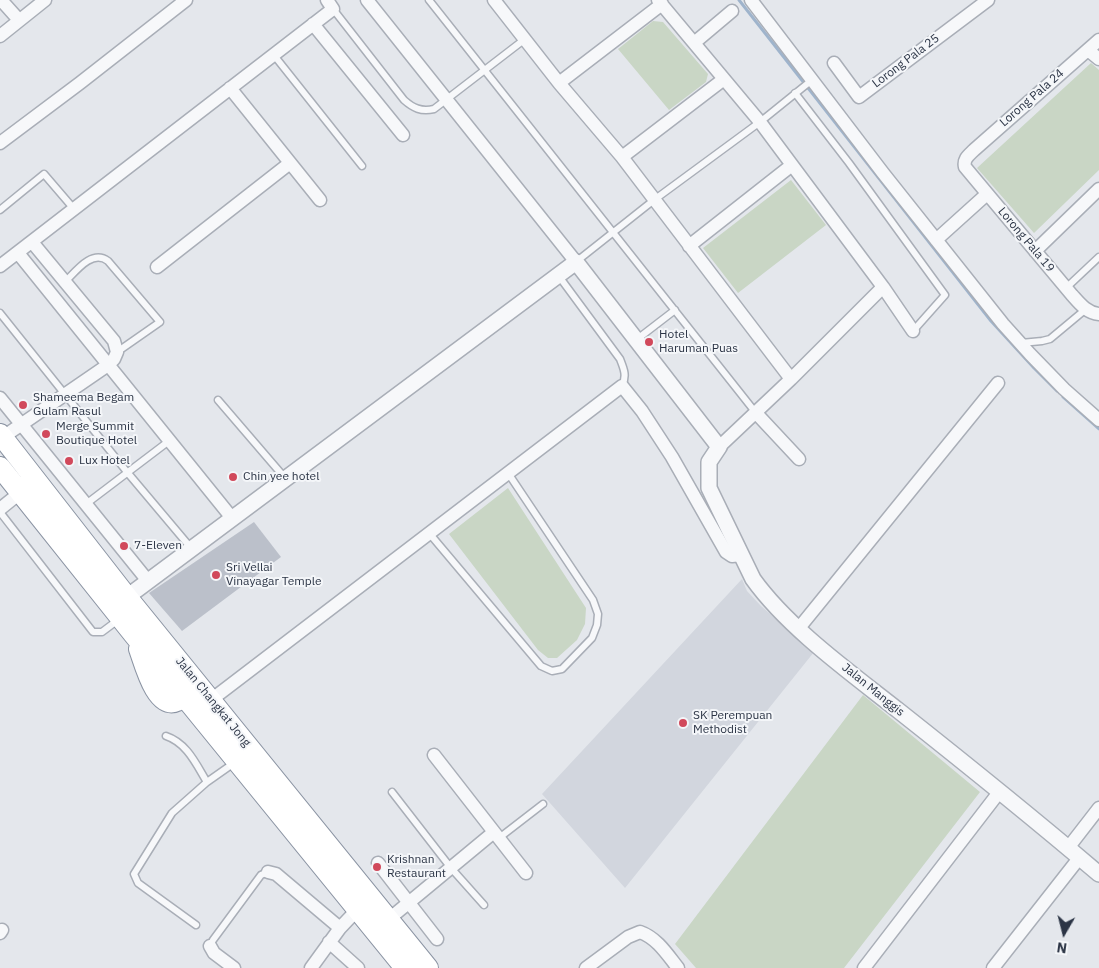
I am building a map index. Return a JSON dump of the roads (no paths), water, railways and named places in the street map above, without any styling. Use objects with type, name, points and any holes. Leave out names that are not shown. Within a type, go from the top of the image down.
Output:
[{"type":"highway","name":"Jalan Changkat Jong","points":[[2,436],[127,597],[428,968]]},
{"type":"highway","points":[[0,467],[134,635],[150,680],[160,697],[166,701],[173,702],[180,700],[184,695],[186,687],[185,680],[173,653]]},
{"type":"highway","points":[[35,478],[31,483],[30,489],[45,522]]},
{"type":"highway","name":"Jalan Changkat Jong","points":[[184,695],[406,968]]},
{"type":"street","points":[[1,0],[18,20]]},
{"type":"street","points":[[0,36],[45,0]]},
{"type":"street","points":[[0,144],[186,0]]},
{"type":"street","points":[[367,0],[576,262],[719,447],[791,379],[883,287]]},
{"type":"street","points":[[751,0],[883,173],[1020,343],[1064,389],[1099,420]]},
{"type":"street","name":"Lorong Pala 25","points":[[834,63],[859,97],[988,0]]},
{"type":"street","points":[[498,1],[559,83],[622,157],[791,379]]},
{"type":"street","points":[[559,83],[660,2],[760,122],[914,331]]},
{"type":"street","points":[[0,266],[313,24],[330,4]]},
{"type":"street","points":[[694,43],[732,11]]},
{"type":"street","points":[[313,24],[403,135]]},
{"type":"street","name":"Lorong Pala 24","points":[[967,157],[1099,40]]},
{"type":"street","points":[[1088,50],[1099,59]]},
{"type":"street","points":[[622,157],[724,79]]},
{"type":"street","points":[[230,88],[320,200]]},
{"type":"street","name":"Lorong Pala 19","points":[[967,157],[965,167],[1066,288],[1086,309],[1099,314]]},
{"type":"street","points":[[157,267],[290,164]]},
{"type":"street","points":[[689,246],[792,165]]},
{"type":"street","points":[[1035,251],[1099,189]]},
{"type":"street","points":[[936,240],[987,194]]},
{"type":"street","points":[[2,436],[108,365],[118,352],[114,341],[32,242]]},
{"type":"street","points":[[18,253],[232,518]]},
{"type":"street","points":[[127,597],[576,262]]},
{"type":"street","points":[[799,628],[998,382]]},
{"type":"street","points":[[211,700],[622,386],[642,411],[672,457],[726,552],[732,556],[741,555]]},
{"type":"street","points":[[0,398],[148,581]]},
{"type":"street","points":[[756,413],[799,459]]},
{"type":"street","name":"Jalan Manggis","points":[[719,447],[709,462],[709,488],[753,579],[762,592],[799,628],[885,700],[1000,791],[1099,874]]},
{"type":"street","points":[[0,511],[21,492]]},
{"type":"street","points":[[434,755],[526,872]]},
{"type":"street","points":[[864,968],[1000,791]]},
{"type":"street","points":[[993,968],[1074,852],[1099,808]]},
{"type":"street","points":[[389,919],[451,868],[497,835]]},
{"type":"street","points":[[378,863],[437,939]]},
{"type":"street","points":[[268,872],[276,874],[340,928]]},
{"type":"street","points":[[310,968],[340,928],[358,909]]},
{"type":"street","points":[[586,968],[628,937],[640,932],[649,935],[656,941],[678,968]]},
{"type":"street","points":[[329,942],[358,968]]},
{"type":"street","points":[[210,946],[214,953],[234,968]]},
{"type":"lane","points":[[429,0],[756,413]]},
{"type":"lane","points":[[330,4],[404,100],[412,107],[428,111],[434,109],[525,39]]},
{"type":"lane","points":[[273,54],[362,166]]},
{"type":"lane","points":[[576,262],[654,200],[760,122],[811,80]]},
{"type":"lane","points":[[796,92],[945,295],[914,331]]},
{"type":"lane","points":[[0,210],[44,174],[74,209]]},
{"type":"lane","points":[[65,282],[88,260],[102,256],[160,322],[118,352]]},
{"type":"lane","points":[[1066,288],[1099,257]]},
{"type":"lane","points":[[558,276],[620,359],[625,370],[626,380],[622,386]]},
{"type":"lane","points":[[1020,343],[1050,339],[1086,309]]},
{"type":"lane","points":[[636,340],[675,310]]},
{"type":"lane","points":[[0,313],[64,395],[191,548]]},
{"type":"lane","points":[[218,400],[285,478]]},
{"type":"lane","points":[[86,504],[169,441]]},
{"type":"lane","points":[[428,533],[541,666],[552,671],[562,669],[592,638],[597,625],[598,614],[593,600],[508,473]]},
{"type":"lane","points":[[0,511],[92,632],[102,632],[121,618]]},
{"type":"lane","points":[[166,736],[176,739],[185,749],[207,782]]},
{"type":"lane","points":[[196,925],[138,883],[134,874],[172,813],[207,782],[238,761]]},
{"type":"lane","points":[[392,792],[451,868],[484,905]]},
{"type":"lane","points":[[497,835],[543,804]]},
{"type":"lane","points":[[210,946],[261,875],[268,872]]},
{"type":"waterway","points":[[739,0],[991,321],[1057,391]]},
{"type":"waterway","points":[[1063,397],[1099,429]]},
{"type":"place","name":"Hotel Haruman Puas","points":[[649,342]]},
{"type":"place","name":"Shameema Begam Gulam Rasul","points":[[23,405]]},
{"type":"place","name":"Merge Summit Boutique Hotel","points":[[46,434]]},
{"type":"place","name":"Lux Hotel","points":[[69,461]]},
{"type":"place","name":"Chin yee hotel","points":[[233,477]]},
{"type":"place","name":"7-Eleven","points":[[124,546]]},
{"type":"place","name":"Sri Vellai Vinayagar Temple","points":[[216,575]]},
{"type":"place","name":"SK Perempuan Methodist","points":[[683,723]]},
{"type":"place","name":"Krishnan Restaurant","points":[[377,867]]}]
